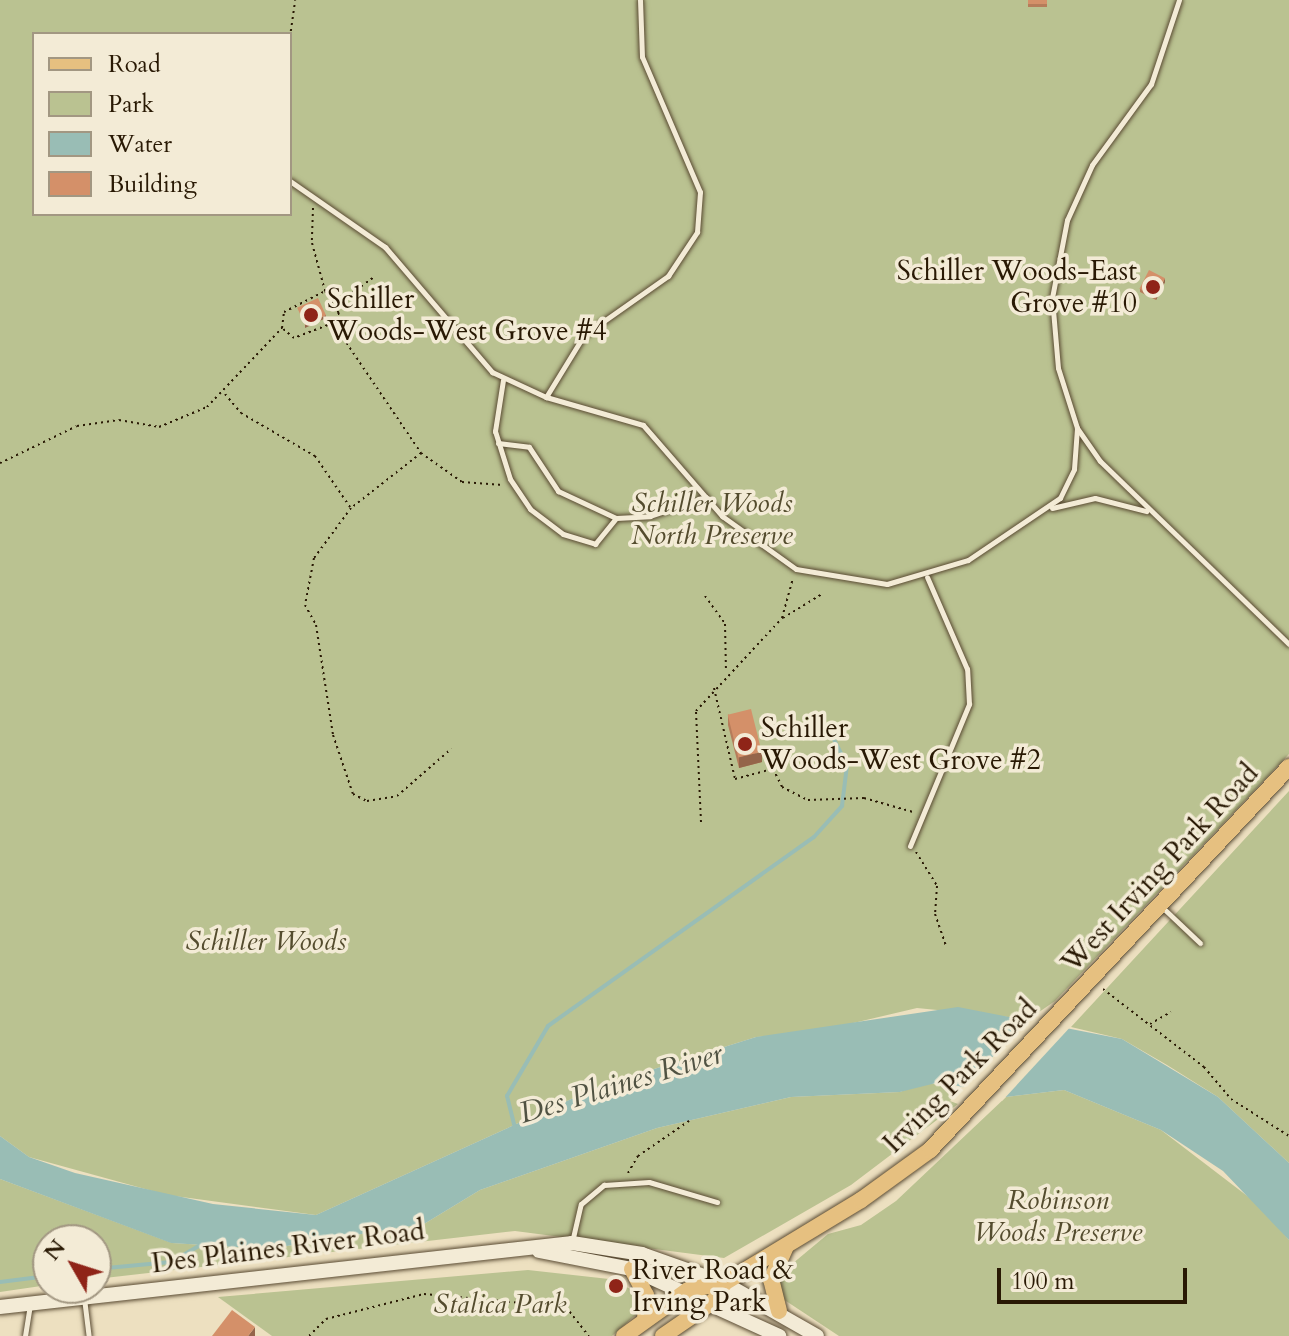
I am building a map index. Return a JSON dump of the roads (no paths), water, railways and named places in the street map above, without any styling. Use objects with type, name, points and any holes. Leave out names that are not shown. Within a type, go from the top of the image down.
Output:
[{"type":"main road","name":"West Irving Park Road","points":[[1069,1005],[1289,767]]},
{"type":"main road","name":"Irving Park Road","points":[[624,1336],[688,1290],[724,1283],[898,1174],[973,1108],[1069,1005]]},
{"type":"main road","name":"Des Plaines River Road","points":[[112,1294],[535,1250],[572,1243],[642,1254],[724,1283],[779,1311],[817,1336]]},
{"type":"main road","points":[[779,1311],[771,1280],[788,1244]]},
{"type":"main road","name":"Des Plaines River Road","points":[[535,1250],[632,1269],[714,1301],[779,1336]]},
{"type":"main road","points":[[632,1269],[646,1295],[645,1320]]},
{"type":"main road","name":"Irving Park Road","points":[[663,1336],[686,1330],[714,1301],[724,1283]]},
{"type":"main road","name":"Des Plaines River Road","points":[[0,1307],[30,1303]]},
{"type":"lane","points":[[546,397],[584,335],[668,276],[699,222],[694,168],[642,57],[640,0]]},
{"type":"lane","points":[[1047,510],[1069,484],[1077,428],[1053,335],[1061,240],[1092,165],[1161,64],[1179,0]]},
{"type":"lane","points":[[292,182],[315,195],[385,247],[467,348],[503,380],[546,397],[643,425],[706,497],[749,540],[796,569],[868,584],[927,577],[1047,510],[1095,498],[1150,512]]},
{"type":"lane","points":[[503,380],[492,412],[498,443],[513,484],[541,520],[578,541],[595,544],[616,518],[706,497]]},
{"type":"lane","points":[[1077,428],[1150,512],[1289,644]]},
{"type":"lane","points":[[498,443],[529,447],[558,491],[616,518]]},
{"type":"lane","points":[[910,846],[964,723],[971,685],[927,577]]},
{"type":"lane","points":[[1160,906],[1200,943]]},
{"type":"lane","points":[[572,1243],[587,1196],[625,1181],[717,1202]]},
{"type":"lane","points":[[25,1336],[30,1303]]},
{"type":"lane","points":[[85,1304],[89,1336]]},
{"type":"lane","points":[[746,1336],[756,1323]]},
{"type":"water","name":"Des Plaines River","points":[[958,1007],[1122,1039],[1218,1097],[1289,1163],[1289,1240],[1223,1171],[1161,1130],[1064,1090],[1006,1097],[940,1082],[900,1092],[791,1097],[657,1128],[480,1190],[424,1224],[268,1249],[171,1243],[0,1179],[0,1136],[29,1157],[75,1173],[213,1204],[316,1215],[600,1086],[756,1037]]},
{"type":"waterway","name":"Des Plaines River","points":[[515,1128],[507,1096],[548,1026],[814,837],[842,806],[847,765],[834,740]]},
{"type":"waterway","points":[[112,1268],[171,1262],[200,1245]]},
{"type":"waterway","points":[[0,1282],[32,1278]]},
{"type":"place","name":"Schiller Woods-East Grove #10","points":[[1153,287]]},
{"type":"place","name":"Schiller Woods-West Grove #4","points":[[311,315]]},
{"type":"place","name":"Schiller Woods-West Grove #2","points":[[745,744]]},
{"type":"place","name":"River Road & Irving Park","points":[[616,1286]]},
{"type":"park label","name":"Schiller Woods North Preserve","points":[[712,519]]},
{"type":"park label","name":"Schiller Woods","points":[[266,941]]},
{"type":"park label","name":"Robinson Woods Preserve","points":[[1058,1216]]},
{"type":"park label","name":"Stalica Park","points":[[500,1304]]}]
